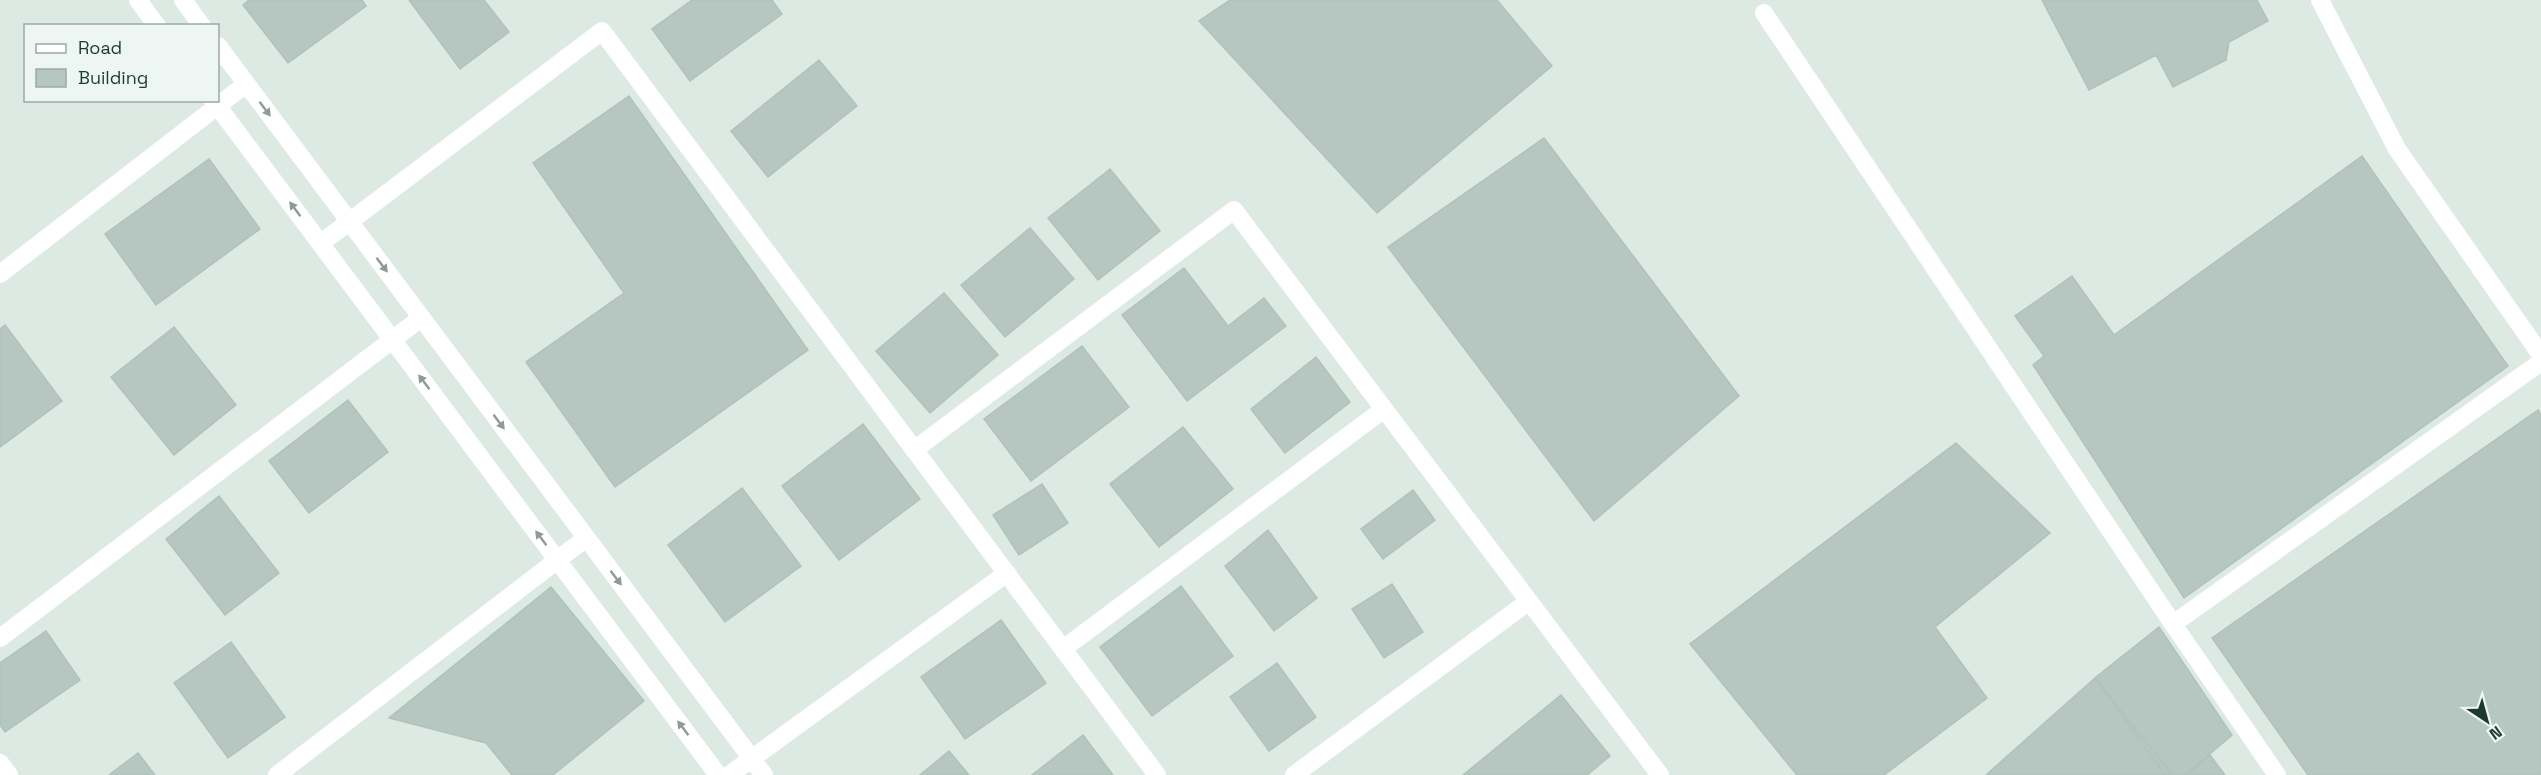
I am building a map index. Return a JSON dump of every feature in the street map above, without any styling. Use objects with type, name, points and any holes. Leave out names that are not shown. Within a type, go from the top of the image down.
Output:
[{"type":"street","points":[[138,0],[156,24]]},
{"type":"street","points":[[183,0],[201,24]]},
{"type":"street","points":[[2320,0],[2397,149],[2541,355]]},
{"type":"street","points":[[1764,13],[2277,775]]},
{"type":"street","points":[[321,243],[602,31],[1157,775]]},
{"type":"street","points":[[219,47],[764,775]]},
{"type":"street","points":[[219,101],[246,84]]},
{"type":"street","points":[[0,274],[216,103],[718,775]]},
{"type":"street","points":[[914,450],[1234,210],[1660,775]]},
{"type":"street","points":[[0,638],[421,318]]},
{"type":"street","points":[[2174,624],[2541,362]]},
{"type":"street","points":[[1063,648],[1384,409]]},
{"type":"street","points":[[277,775],[586,538]]},
{"type":"street","points":[[729,775],[1006,573]]},
{"type":"street","points":[[1294,775],[1529,601]]},
{"type":"street","points":[[0,763],[9,775]]},
{"type":"building","points":[[249,0],[362,0],[366,6],[288,63],[243,5]]},
{"type":"building","points":[[409,0],[484,0],[509,32],[460,69]]},
{"type":"building","points":[[692,0],[772,0],[782,14],[690,81],[652,29]]},
{"type":"building","points":[[1230,0],[1497,0],[1552,66],[1377,213],[1199,21]]},
{"type":"building","points":[[2042,0],[2257,0],[2268,21],[2229,42],[2226,60],[2173,87],[2156,55],[2089,90]]},
{"type":"building","points":[[819,60],[857,106],[768,177],[731,131]]},
{"type":"building","points":[[629,96],[808,350],[615,487],[526,362],[624,293],[533,163]]},
{"type":"building","points":[[1544,138],[1739,396],[1594,521],[1388,247]]},
{"type":"building","points":[[2362,156],[2508,366],[2184,598],[2033,365],[2044,356],[2015,316],[2072,276],[2114,335]]},
{"type":"building","points":[[209,159],[260,229],[156,305],[105,234]]},
{"type":"building","points":[[1110,169],[1160,231],[1098,280],[1048,218]]},
{"type":"building","points":[[1030,228],[1074,279],[1005,337],[961,285]]},
{"type":"building","points":[[1184,268],[1228,326],[1264,298],[1286,326],[1187,401],[1122,315]]},
{"type":"building","points":[[944,293],[998,355],[930,413],[876,351]]},
{"type":"building","points":[[5,325],[62,401],[0,447],[0,329]]},
{"type":"building","points":[[174,327],[236,405],[174,455],[111,377]]},
{"type":"building","points":[[1082,346],[1129,407],[1031,481],[984,419]]},
{"type":"building","points":[[1316,357],[1350,402],[1285,453],[1251,409]]},
{"type":"building","points":[[348,400],[388,452],[309,513],[269,461]]},
{"type":"building","points":[[2538,410],[2541,415],[2541,775],[2308,775],[2212,638]]},
{"type":"building","points":[[863,424],[920,499],[839,560],[782,486]]},
{"type":"building","points":[[1183,427],[1233,489],[1159,547],[1110,484]]},
{"type":"building","points":[[1956,443],[2050,533],[1935,627],[1987,698],[1884,775],[1797,775],[1690,644]]},
{"type":"building","points":[[1042,484],[1068,523],[1019,555],[993,515]]},
{"type":"building","points":[[742,488],[801,566],[725,622],[668,545]]},
{"type":"building","points":[[1413,490],[1435,520],[1383,559],[1361,529]]},
{"type":"building","points":[[219,496],[279,573],[225,615],[166,539]]},
{"type":"building","points":[[1268,530],[1317,598],[1274,631],[1225,566]]},
{"type":"building","points":[[1392,584],[1423,632],[1384,658],[1352,609]]},
{"type":"building","points":[[1181,586],[1233,656],[1152,716],[1100,647]]},
{"type":"building","points":[[551,587],[644,701],[553,775],[512,775],[486,743],[389,718]]},
{"type":"building","points":[[1001,620],[1046,683],[965,739],[921,677]]},
{"type":"building","points":[[2159,627],[2232,735],[2185,775],[2165,775],[2095,678]]},
{"type":"building","points":[[46,631],[80,680],[5,732],[0,725],[0,663]]},
{"type":"building","points":[[231,642],[285,717],[228,758],[174,683]]},
{"type":"building","points":[[1277,663],[1316,717],[1269,751],[1230,697]]},
{"type":"building","points":[[2095,678],[2172,775],[1986,775]]},
{"type":"building","points":[[1561,695],[1610,756],[1587,775],[1463,775]]},
{"type":"building","points":[[1083,735],[1113,775],[1032,775]]},
{"type":"building","points":[[949,751],[969,775],[920,775]]},
{"type":"building","points":[[138,753],[155,775],[109,775]]},
{"type":"building","points":[[2210,755],[2225,775],[2186,775]]}]
